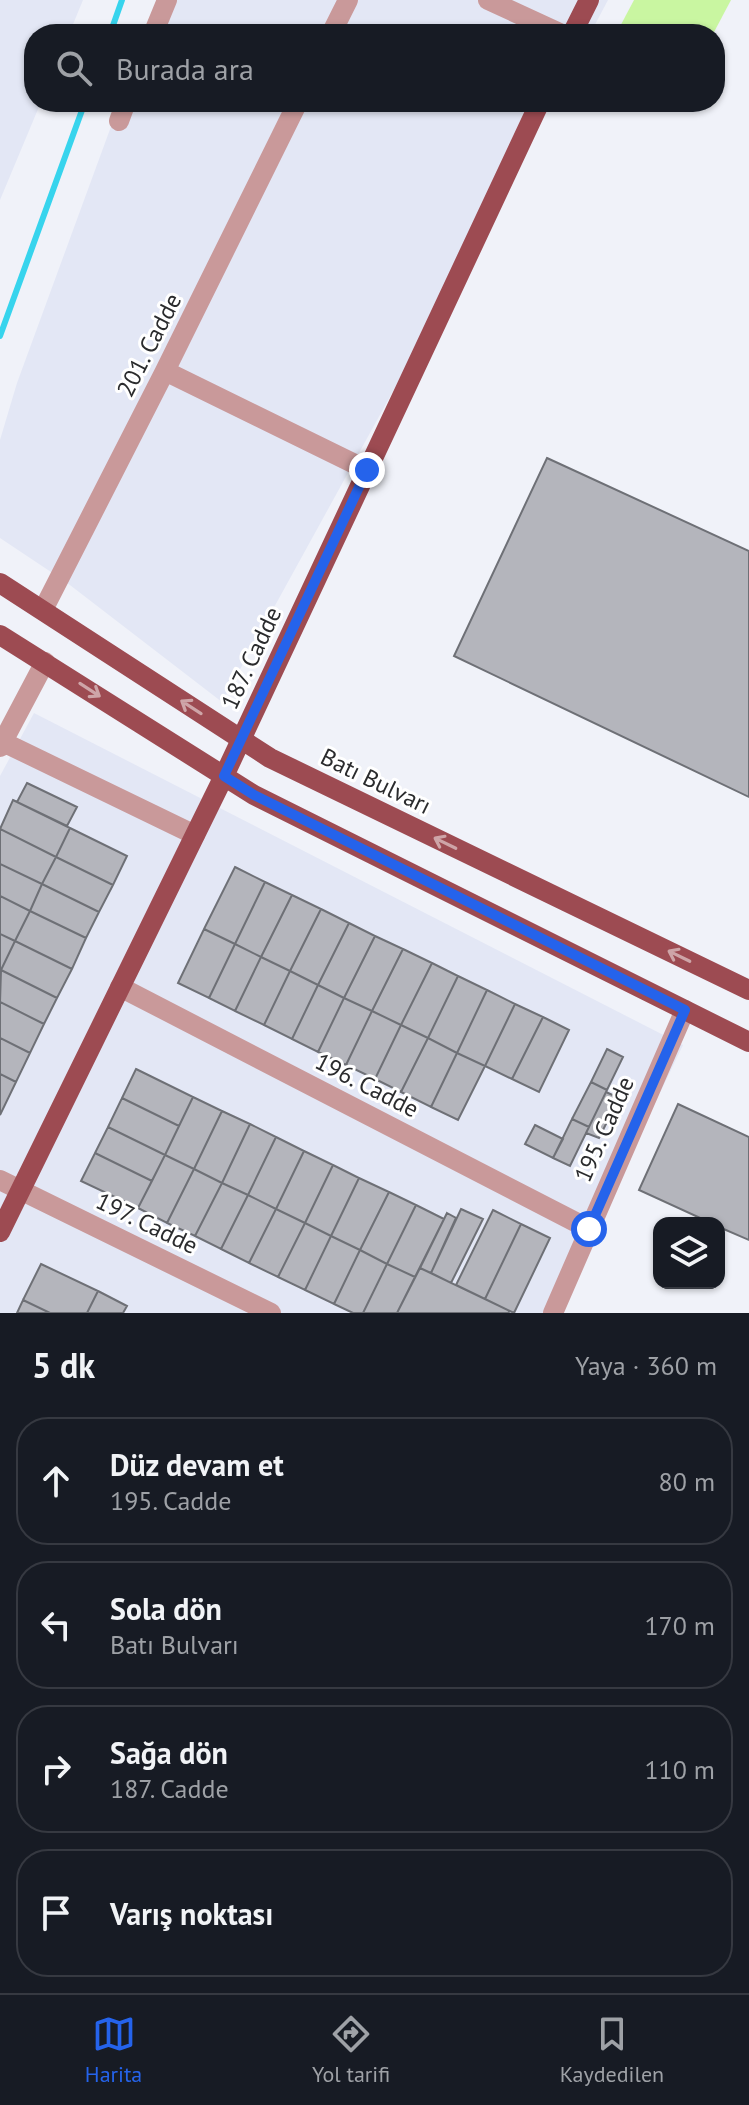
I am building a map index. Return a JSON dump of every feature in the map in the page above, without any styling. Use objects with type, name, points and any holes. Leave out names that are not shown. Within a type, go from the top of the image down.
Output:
[{"type":"main road","points":[[577,24],[589,0]]},
{"type":"main road","name":"187. Cadde","points":[[0,1232],[224,776],[535,112]]},
{"type":"main road","name":"Batı Bulvarı","points":[[0,583],[270,758],[749,990]]},
{"type":"main road","points":[[0,635],[254,795],[749,1042]]},
{"type":"street","points":[[157,24],[167,0]]},
{"type":"street","points":[[336,24],[348,0]]},
{"type":"street","points":[[488,0],[540,24]]},
{"type":"street","name":"201. Cadde","points":[[43,610],[293,112]]},
{"type":"street","points":[[165,371],[367,470]]},
{"type":"street","points":[[45,662],[1,745],[195,835]]},
{"type":"street","name":"196. Cadde","points":[[120,987],[589,1229]]},
{"type":"street","name":"195. Cadde","points":[[553,1313],[685,1010]]},
{"type":"street","name":"197. Cadde","points":[[0,1180],[271,1313]]},
{"type":"shaded area","points":[[0,0],[83,0],[73,24],[24,24],[24,112],[37,112],[0,200]]},
{"type":"shaded area","points":[[158,0],[608,0],[595,24],[149,24]]},
{"type":"shaded area","points":[[116,112],[546,112],[222,702],[66,582],[0,538],[0,440],[17,383]]},
{"type":"shaded area","points":[[34,713],[683,1045],[554,1313],[0,1313],[0,776]]},
{"type":"green space","points":[[634,0],[731,0],[718,24],[621,24]]},
{"type":"building","points":[[547,458],[749,551],[749,797],[454,656]]},
{"type":"building","points":[[27,783],[77,807],[67,826],[17,802]]},
{"type":"building","points":[[13,800],[70,828],[56,857],[0,829]]},
{"type":"building","points":[[70,828],[127,856],[113,885],[56,857]]},
{"type":"building","points":[[0,829],[56,857],[42,884],[0,864]]},
{"type":"building","points":[[56,857],[113,885],[99,912],[42,884]]},
{"type":"building","points":[[0,864],[42,884],[30,911],[0,896]]},
{"type":"building","points":[[235,867],[265,882],[235,944],[204,929]]},
{"type":"building","points":[[265,882],[292,895],[261,957],[235,944]]},
{"type":"building","points":[[42,884],[99,912],[86,938],[30,911]]},
{"type":"building","points":[[292,895],[321,909],[290,971],[261,957]]},
{"type":"building","points":[[0,896],[30,911],[15,941],[0,934]]},
{"type":"building","points":[[321,909],[349,923],[318,985],[290,971]]},
{"type":"building","points":[[30,911],[86,938],[72,969],[15,941]]},
{"type":"building","points":[[349,923],[375,936],[344,998],[318,985]]},
{"type":"building","points":[[204,929],[235,944],[209,998],[178,983]]},
{"type":"building","points":[[0,934],[15,941],[1,970],[0,970]]},
{"type":"building","points":[[375,936],[403,949],[372,1011],[344,998]]},
{"type":"building","points":[[15,941],[72,969],[57,998],[1,970]]},
{"type":"building","points":[[235,944],[261,957],[235,1011],[209,998]]},
{"type":"building","points":[[403,949],[432,963],[401,1025],[372,1011]]},
{"type":"building","points":[[261,957],[290,971],[264,1025],[235,1011]]},
{"type":"building","points":[[432,963],[458,976],[428,1038],[401,1025]]},
{"type":"building","points":[[1,970],[57,998],[44,1024],[0,1002]]},
{"type":"building","points":[[290,971],[318,985],[292,1039],[264,1025]]},
{"type":"building","points":[[458,976],[487,990],[457,1053],[428,1038]]},
{"type":"building","points":[[318,985],[344,998],[318,1052],[292,1039]]},
{"type":"building","points":[[487,990],[515,1004],[485,1066],[457,1053]]},
{"type":"building","points":[[344,998],[372,1011],[346,1065],[318,1052]]},
{"type":"building","points":[[0,1002],[44,1024],[30,1053],[0,1038]]},
{"type":"building","points":[[515,1004],[543,1017],[512,1079],[485,1066]]},
{"type":"building","points":[[372,1011],[401,1025],[375,1079],[346,1065]]},
{"type":"building","points":[[543,1017],[569,1030],[539,1092],[512,1079]]},
{"type":"building","points":[[401,1025],[428,1038],[401,1092],[375,1079]]},
{"type":"building","points":[[0,1038],[30,1053],[16,1082],[0,1074]]},
{"type":"building","points":[[428,1038],[457,1053],[431,1107],[401,1092]]},
{"type":"building","points":[[607,1049],[623,1057],[607,1090],[591,1082]]},
{"type":"building","points":[[457,1053],[485,1066],[458,1120],[431,1107]]},
{"type":"building","points":[[136,1069],[193,1097],[179,1126],[122,1098]]},
{"type":"building","points":[[0,1074],[16,1082],[0,1115]]},
{"type":"building","points":[[591,1082],[607,1090],[589,1127],[572,1119]]},
{"type":"building","points":[[606,1092],[619,1098],[599,1138],[586,1133]]},
{"type":"building","points":[[193,1097],[222,1111],[194,1169],[165,1155]]},
{"type":"building","points":[[122,1098],[179,1126],[165,1155],[108,1127]]},
{"type":"building","points":[[678,1104],[749,1137],[749,1240],[725,1230],[725,1217],[698,1217],[639,1190]]},
{"type":"building","points":[[222,1111],[250,1124],[222,1183],[194,1169]]},
{"type":"building","points":[[572,1119],[589,1127],[570,1166],[553,1158]]},
{"type":"building","points":[[250,1124],[276,1137],[248,1195],[222,1183]]},
{"type":"building","points":[[535,1125],[563,1139],[553,1158],[525,1144]]},
{"type":"building","points":[[108,1127],[165,1155],[152,1181],[95,1153]]},
{"type":"building","points":[[276,1137],[304,1151],[276,1209],[248,1195]]},
{"type":"building","points":[[304,1151],[333,1165],[305,1223],[276,1209]]},
{"type":"building","points":[[95,1153],[152,1181],[138,1208],[81,1181]]},
{"type":"building","points":[[165,1155],[194,1169],[167,1223],[138,1208]]},
{"type":"building","points":[[333,1165],[359,1178],[331,1236],[305,1223]]},
{"type":"building","points":[[194,1169],[222,1183],[195,1236],[167,1223]]},
{"type":"building","points":[[359,1178],[389,1192],[360,1250],[331,1236]]},
{"type":"building","points":[[222,1183],[248,1195],[221,1249],[195,1236]]},
{"type":"building","points":[[389,1192],[416,1205],[387,1264],[360,1250]]},
{"type":"building","points":[[248,1195],[276,1209],[249,1263],[221,1249]]},
{"type":"building","points":[[416,1205],[444,1219],[415,1277],[387,1264]]},
{"type":"building","points":[[276,1209],[305,1223],[278,1277],[249,1263]]},
{"type":"building","points":[[461,1209],[483,1219],[451,1283],[431,1273]]},
{"type":"building","points":[[493,1210],[521,1224],[485,1299],[456,1285]]},
{"type":"building","points":[[447,1213],[456,1218],[431,1273],[420,1268]]},
{"type":"building","points":[[305,1223],[331,1236],[305,1290],[278,1277]]},
{"type":"building","points":[[521,1224],[550,1238],[514,1313],[485,1299]]},
{"type":"building","points":[[331,1236],[360,1250],[334,1304],[305,1290]]},
{"type":"building","points":[[360,1250],[387,1264],[363,1313],[353,1313],[334,1304]]},
{"type":"building","points":[[41,1264],[98,1291],[87,1313],[50,1313],[23,1300]]},
{"type":"building","points":[[387,1264],[415,1277],[397,1313],[363,1313]]},
{"type":"building","points":[[420,1268],[510,1311],[397,1313]]},
{"type":"building","points":[[98,1291],[127,1306],[123,1313],[87,1313]]},
{"type":"building","points":[[23,1300],[50,1313],[17,1313]]},
{"type":"waterway","points":[[114,24],[122,0]]},
{"type":"waterway","points":[[0,336],[81,112]]},
{"type":"route","points":[[367,470],[224,776],[254,795],[685,1010],[589,1229]]}]
